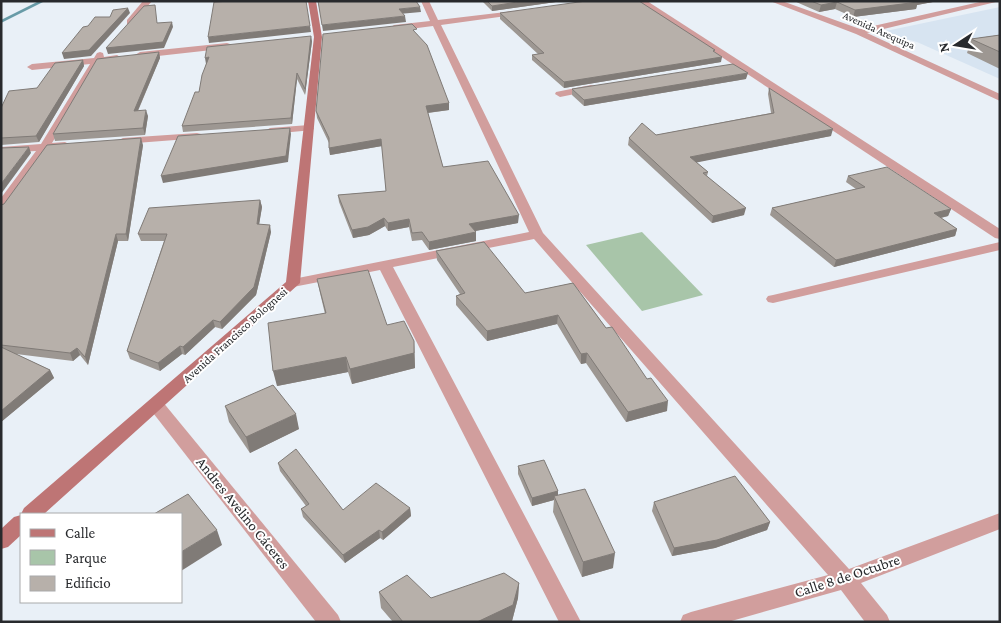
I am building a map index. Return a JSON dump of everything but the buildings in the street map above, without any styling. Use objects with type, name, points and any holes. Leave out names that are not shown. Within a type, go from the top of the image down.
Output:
[{"type":"street","points":[[122,31],[148,1]]},
{"type":"street","name":"Avenida Francisco Bolognesi","points":[[32,513],[293,283],[318,36],[312,1]]},
{"type":"street","points":[[425,1],[538,234],[845,580],[880,622]]},
{"type":"street","points":[[641,1],[1000,235]]},
{"type":"street","name":"Avenida Arequipa","points":[[774,1],[859,32],[1000,98]]},
{"type":"street","points":[[859,32],[996,1]]},
{"type":"street","points":[[387,29],[530,11]]},
{"type":"street","points":[[134,56],[241,45]]},
{"type":"street","points":[[1,207],[44,147],[95,60],[108,46]]},
{"type":"street","points":[[32,67],[124,57]]},
{"type":"street","points":[[719,67],[738,64]]},
{"type":"street","points":[[560,94],[597,88]]},
{"type":"street","points":[[260,132],[309,128]]},
{"type":"street","points":[[113,142],[211,135]]},
{"type":"street","points":[[1,150],[74,145]]},
{"type":"street","points":[[293,283],[538,234]]},
{"type":"street","points":[[773,299],[1000,246]]},
{"type":"street","points":[[385,264],[570,622]]},
{"type":"street","name":"Andres Avelino Cáceres","points":[[156,405],[330,622]]},
{"type":"street","name":"Calle 8 de Octubre","points":[[691,622],[845,580],[1000,521]]},
{"type":"street","points":[[1,541],[20,524]]},
{"type":"shaded area","points":[[1000,7],[1000,79],[917,42],[881,32]]},
{"type":"green space","points":[[642,232],[703,295],[642,311],[586,245]]},
{"type":"waterway","points":[[1,22],[43,1]]}]
